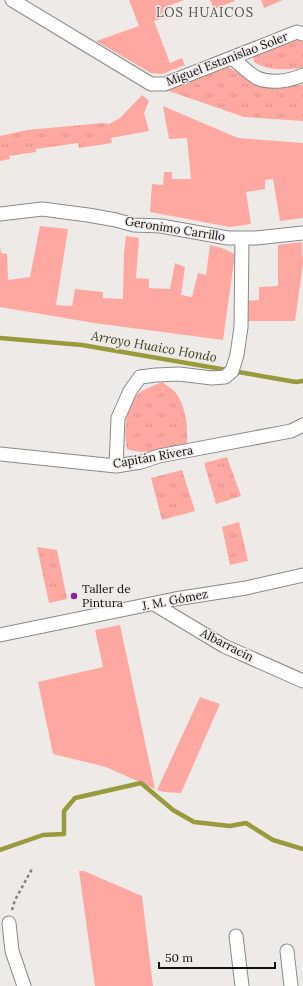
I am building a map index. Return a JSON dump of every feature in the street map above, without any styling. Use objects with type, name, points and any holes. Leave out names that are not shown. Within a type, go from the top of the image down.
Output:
[{"type":"street","name":"Miguel Estanislao Soler","points":[[12,0],[151,84],[165,84],[300,33]]},
{"type":"street","points":[[232,58],[257,78],[275,82],[294,79],[303,75]]},
{"type":"street","name":"Geronimo Carrillo","points":[[0,214],[42,209],[88,215],[134,225],[161,226],[228,238],[256,238],[303,233]]},
{"type":"street","points":[[116,466],[118,418],[130,391],[140,378],[156,374],[179,374],[212,378],[225,377],[232,371],[237,355],[241,327],[242,238]]},
{"type":"street","name":"Capitán Rivera","points":[[0,454],[116,466],[141,462],[159,456],[291,431],[303,425]]},
{"type":"street","name":"J. M. Gómez","points":[[0,635],[175,599],[246,588],[303,574]]},
{"type":"street","name":"Albarracín","points":[[154,604],[224,646],[303,681]]},
{"type":"street","points":[[9,923],[12,951],[24,986]]},
{"type":"street","points":[[236,936],[242,986]]},
{"type":"street","points":[[287,951],[291,986]]},
{"type":"path","points":[[9,923],[15,900],[32,869]]},
{"type":"green space","points":[[129,0],[184,0],[163,8],[166,17],[154,21],[170,63],[182,58],[185,65],[162,74],[151,73],[96,41],[139,26]]},
{"type":"green space","points":[[210,0],[234,0],[235,1],[214,9]]},
{"type":"green space","points":[[261,0],[283,0],[264,8]]},
{"type":"green space","points":[[299,39],[303,39],[303,67],[295,69],[277,69],[265,67],[254,62],[253,56]]},
{"type":"green space","points":[[226,66],[249,78],[272,85],[303,85],[303,121],[244,117],[166,90]]},
{"type":"green space","points":[[142,95],[149,101],[144,113],[149,131],[111,138],[109,124],[120,118]]},
{"type":"green space","points":[[163,106],[238,138],[303,143],[303,218],[280,221],[273,179],[265,180],[265,189],[246,192],[251,224],[230,227],[150,212],[152,184],[163,185],[164,172],[172,172],[172,179],[191,179],[187,138],[169,139]]},
{"type":"green space","points":[[103,123],[109,124],[112,143],[79,148],[78,143],[36,149],[36,152],[9,156],[10,159],[0,161],[0,136],[27,130]]},
{"type":"green space","points":[[40,226],[68,229],[56,305],[72,306],[75,289],[103,292],[103,298],[123,299],[126,236],[139,238],[136,278],[149,279],[149,288],[170,289],[175,263],[185,267],[181,295],[192,297],[198,273],[206,275],[210,245],[222,248],[235,254],[223,340],[94,323],[0,307],[0,245],[1,253],[7,254],[8,280],[30,277]]},
{"type":"green space","points":[[302,242],[303,264],[295,321],[237,321],[237,301],[259,300],[259,287],[278,286],[278,245]]},
{"type":"green space","points":[[162,382],[174,391],[182,403],[187,424],[187,444],[149,452],[127,449],[125,434],[127,417],[132,402],[142,391]]},
{"type":"green space","points":[[227,457],[241,496],[216,504],[204,463]]},
{"type":"green space","points":[[182,470],[195,511],[162,520],[151,478]]},
{"type":"green space","points":[[239,522],[248,561],[230,565],[222,527]]},
{"type":"green space","points":[[37,547],[57,550],[67,599],[49,603]]},
{"type":"green space","points":[[120,625],[155,789],[106,767],[53,754],[38,682],[103,667],[95,630]]},
{"type":"green space","points":[[200,697],[220,704],[181,793],[157,790]]},
{"type":"green space","points":[[79,871],[84,871],[142,896],[153,986],[95,986]]},
{"type":"waterway","name":"Arroyo Huaico Hondo","points":[[0,338],[82,345],[296,382],[303,381]]},
{"type":"waterway","name":"Arroyo Huaico Hondo","points":[[0,850],[43,835],[64,834],[64,811],[75,798],[141,783],[173,810],[194,822],[230,826],[246,823],[273,840],[303,849]]},
{"type":"place","name":"Taller de Pintura","points":[[74,596]]},
{"type":"district","name":"LOS HUAICOS","points":[[205,12]]}]
